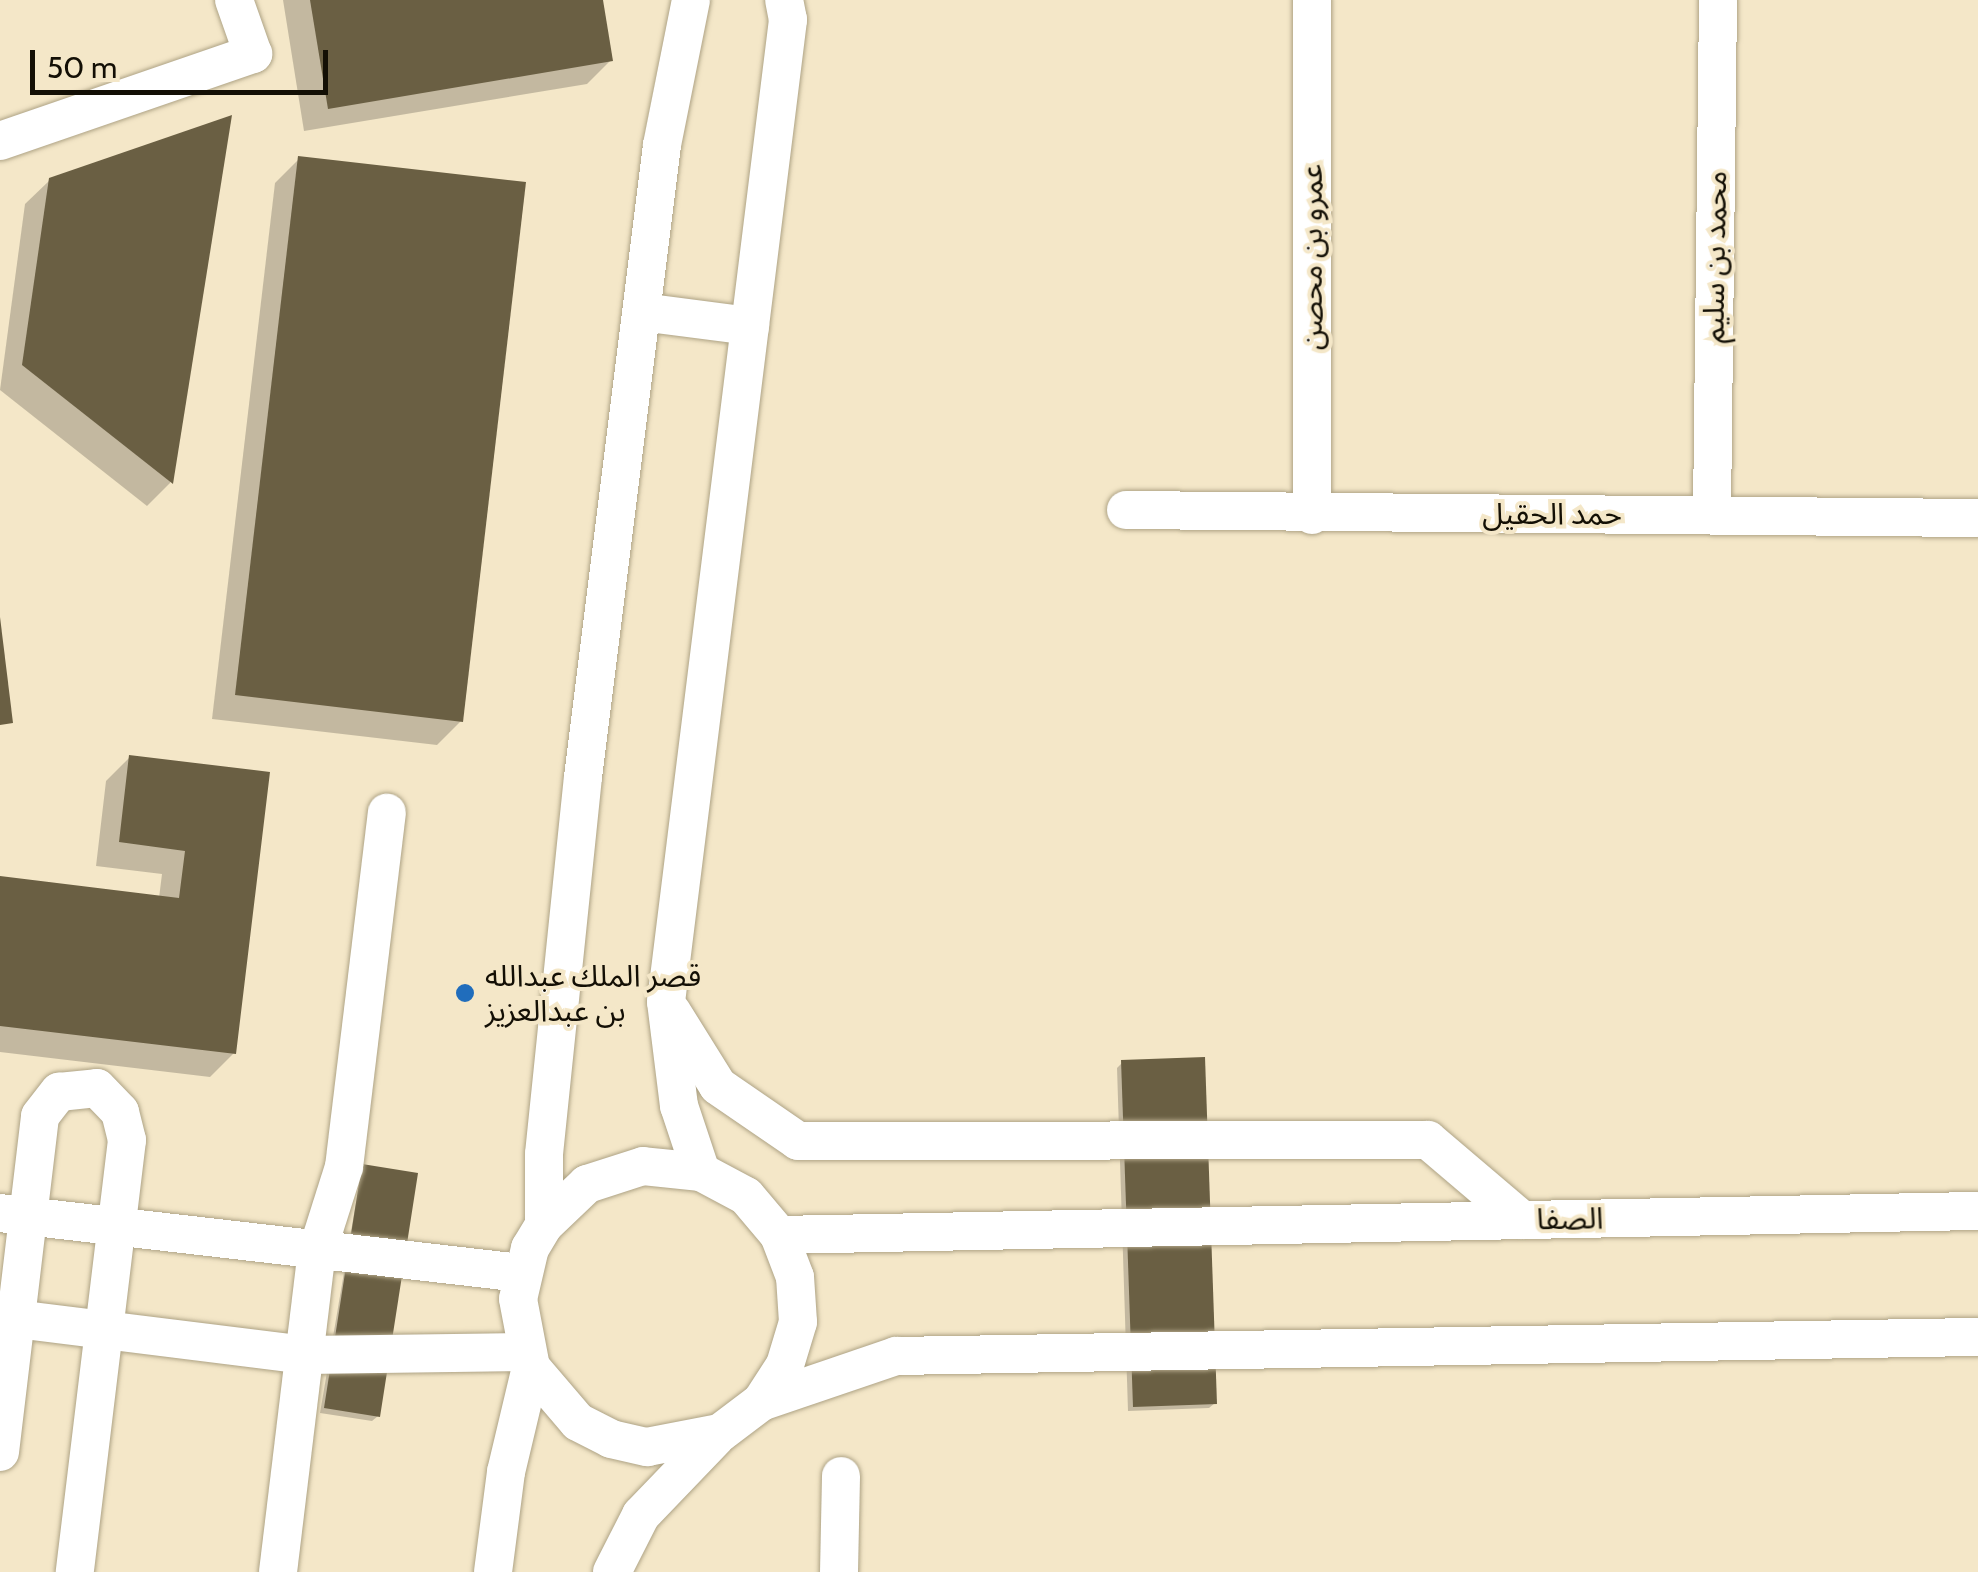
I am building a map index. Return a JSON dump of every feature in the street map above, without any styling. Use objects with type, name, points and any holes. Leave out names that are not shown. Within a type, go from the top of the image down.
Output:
[{"type":"street","points":[[0,141],[253,54],[234,0]]},
{"type":"street","points":[[544,1224],[544,1154],[581,797],[662,146],[691,0]]},
{"type":"street","points":[[701,1172],[680,1106],[666,1002],[788,20],[784,0]]},
{"type":"street","name":"عمرو بن محصن","points":[[1312,0],[1312,515]]},
{"type":"street","name":"محمد بن سليم","points":[[1712,514],[1718,0]]},
{"type":"street","points":[[642,312],[750,326]]},
{"type":"street","name":"حمد الحقيل","points":[[1126,510],[1312,515],[1978,518]]},
{"type":"street","points":[[278,1572],[317,1252],[344,1167],[387,813]]},
{"type":"street","points":[[666,1002],[718,1086],[798,1142],[1428,1140],[1522,1220]]},
{"type":"street","points":[[0,1452],[13,1215],[40,1116],[59,1092],[97,1088],[126,1125],[75,1572]]},
{"type":"street","points":[[612,1572],[640,1515],[720,1433],[760,1402],[786,1365],[798,1322],[795,1277],[779,1235],[746,1196],[701,1172],[643,1166],[587,1184],[544,1224],[522,1273],[518,1326],[528,1359],[578,1422],[611,1440],[647,1447],[720,1433]]},
{"type":"street","name":"الصفا","points":[[779,1235],[1978,1211]]},
{"type":"street","points":[[13,1215],[522,1273]]},
{"type":"street","points":[[7,1318],[304,1355],[528,1359]]},
{"type":"street","points":[[760,1402],[896,1356],[1163,1348],[1978,1337]]},
{"type":"street","points":[[493,1572],[506,1472],[528,1359]]},
{"type":"street","points":[[839,1572],[841,1476]]},
{"type":"building","points":[[310,0],[603,0],[613,61],[328,109]]},
{"type":"building","points":[[232,115],[173,484],[22,365],[49,178]]},
{"type":"building","points":[[298,156],[526,182],[463,722],[235,695]]},
{"type":"building","points":[[0,617],[13,723],[0,725]]},
{"type":"building","points":[[129,755],[270,772],[236,1054],[0,1026],[0,876],[179,898],[185,851],[119,842]]},
{"type":"building","points":[[1205,1057],[1217,1404],[1133,1407],[1121,1060]]},
{"type":"building","points":[[362,1164],[418,1173],[380,1417],[324,1408]]},
{"type":"place","name":"قصر الملك عبدالله بن عبدالعزيز","points":[[465,993]]}]
